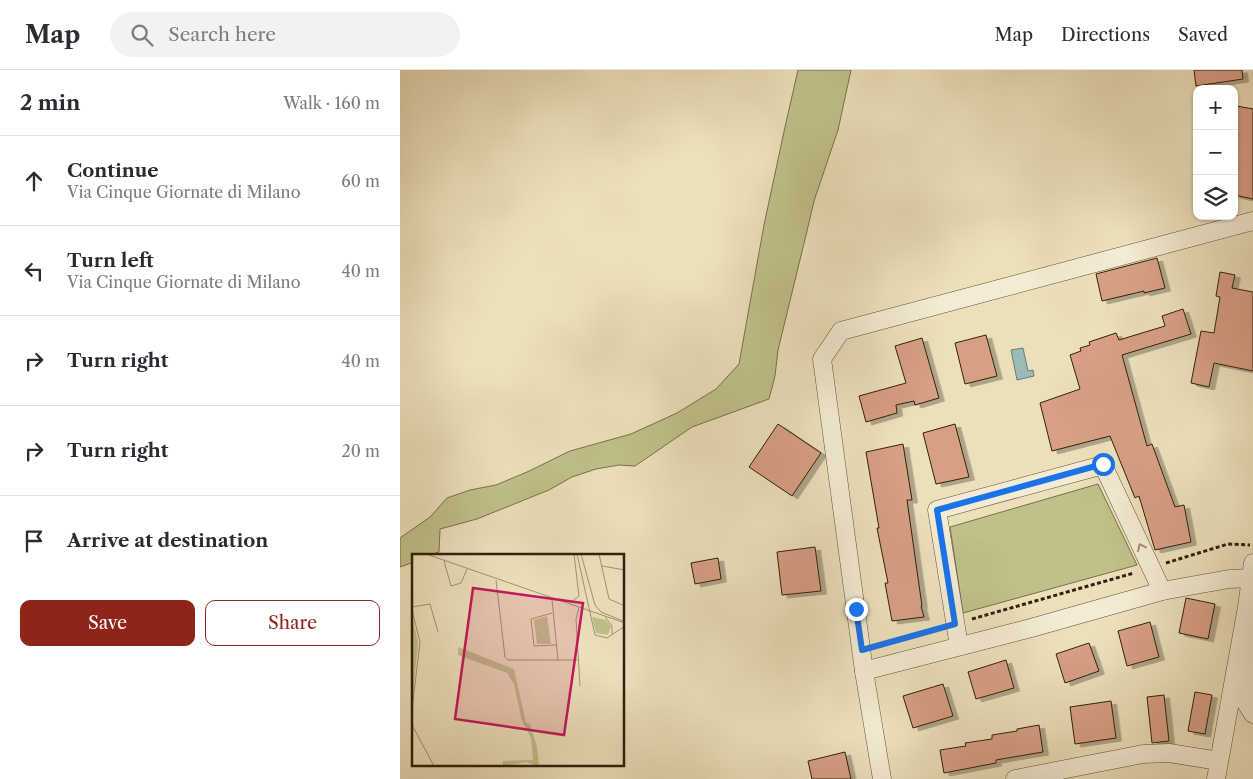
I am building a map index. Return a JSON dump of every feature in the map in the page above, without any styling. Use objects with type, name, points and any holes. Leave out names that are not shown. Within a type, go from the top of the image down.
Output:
[{"type":"street","points":[[882,779],[864,671],[822,359],[842,331],[1253,221]]},
{"type":"street","points":[[959,646],[937,510],[1103,464],[1162,591]]},
{"type":"street","points":[[864,671],[1031,628],[1162,591],[1229,579],[1252,570],[1216,779]]},
{"type":"street","points":[[1247,607],[1253,641],[1246,703],[1253,714]]},
{"type":"street","points":[[1015,779],[1143,754],[1169,753],[1219,761]]},
{"type":"path","points":[[862,650],[1151,568],[1228,544],[1253,545]]},
{"type":"green space","points":[[798,70],[851,70],[838,130],[814,201],[778,350],[775,376],[769,399],[692,427],[635,466],[619,465],[596,469],[572,477],[549,490],[477,519],[440,529],[439,552],[433,554],[412,554],[412,563],[400,567],[400,538],[430,517],[447,498],[470,490],[496,485],[570,451],[631,434],[677,413],[716,389],[739,364],[764,225]]},
{"type":"green space","points":[[1098,484],[1137,565],[963,613],[950,527]]},
{"type":"water","points":[[1023,348],[1028,371],[1033,370],[1034,376],[1017,380],[1011,350]]},
{"type":"building","points":[[1194,70],[1242,70],[1243,79],[1196,85]]},
{"type":"building","points":[[1238,106],[1253,109],[1253,199],[1238,196]]},
{"type":"building","points":[[1157,258],[1165,288],[1102,301],[1096,274]]},
{"type":"building","points":[[1220,272],[1235,275],[1232,288],[1253,292],[1253,371],[1214,363],[1209,387],[1191,383],[1201,331],[1214,333],[1220,297],[1216,296]]},
{"type":"building","points":[[1183,309],[1191,334],[1122,355],[1147,446],[1152,444],[1175,507],[1184,505],[1191,542],[1155,550],[1139,496],[1135,498],[1110,436],[1052,451],[1040,403],[1080,389],[1070,355],[1081,351],[1080,348],[1090,345],[1089,342],[1116,333],[1119,340],[1165,326],[1162,316]]},
{"type":"building","points":[[986,335],[997,376],[965,384],[955,343]]},
{"type":"building","points":[[922,338],[939,398],[915,405],[914,401],[896,405],[897,413],[866,422],[859,396],[906,383],[895,346]]},
{"type":"building","points":[[778,424],[821,453],[792,496],[749,467]]},
{"type":"building","points":[[955,424],[969,477],[936,484],[923,433]]},
{"type":"building","points":[[903,444],[912,500],[907,500],[924,617],[892,621],[885,583],[888,583],[877,528],[879,528],[866,452]]},
{"type":"building","points":[[815,547],[821,591],[782,595],[777,552]]},
{"type":"building","points":[[718,558],[721,579],[695,584],[691,563]]},
{"type":"building","points":[[1186,598],[1215,604],[1208,639],[1179,633]]},
{"type":"building","points":[[1150,622],[1159,657],[1127,666],[1118,631]]},
{"type":"building","points":[[1089,643],[1099,671],[1065,683],[1056,654]]},
{"type":"building","points":[[1006,660],[1014,688],[976,699],[968,672]]},
{"type":"building","points":[[943,684],[953,716],[913,728],[903,696]]},
{"type":"building","points":[[1195,692],[1212,695],[1205,734],[1188,731]]},
{"type":"building","points":[[1164,695],[1169,741],[1152,743],[1147,697]]},
{"type":"building","points":[[1111,701],[1116,738],[1075,744],[1070,707]]},
{"type":"building","points":[[1039,725],[1043,752],[996,760],[996,763],[944,773],[940,750],[966,746],[965,743],[992,739],[992,735]]},
{"type":"building","points":[[845,752],[851,779],[812,779],[808,761]]},
{"type":"route","points":[[856,609],[862,650],[955,624],[937,510],[1103,464]]}]
